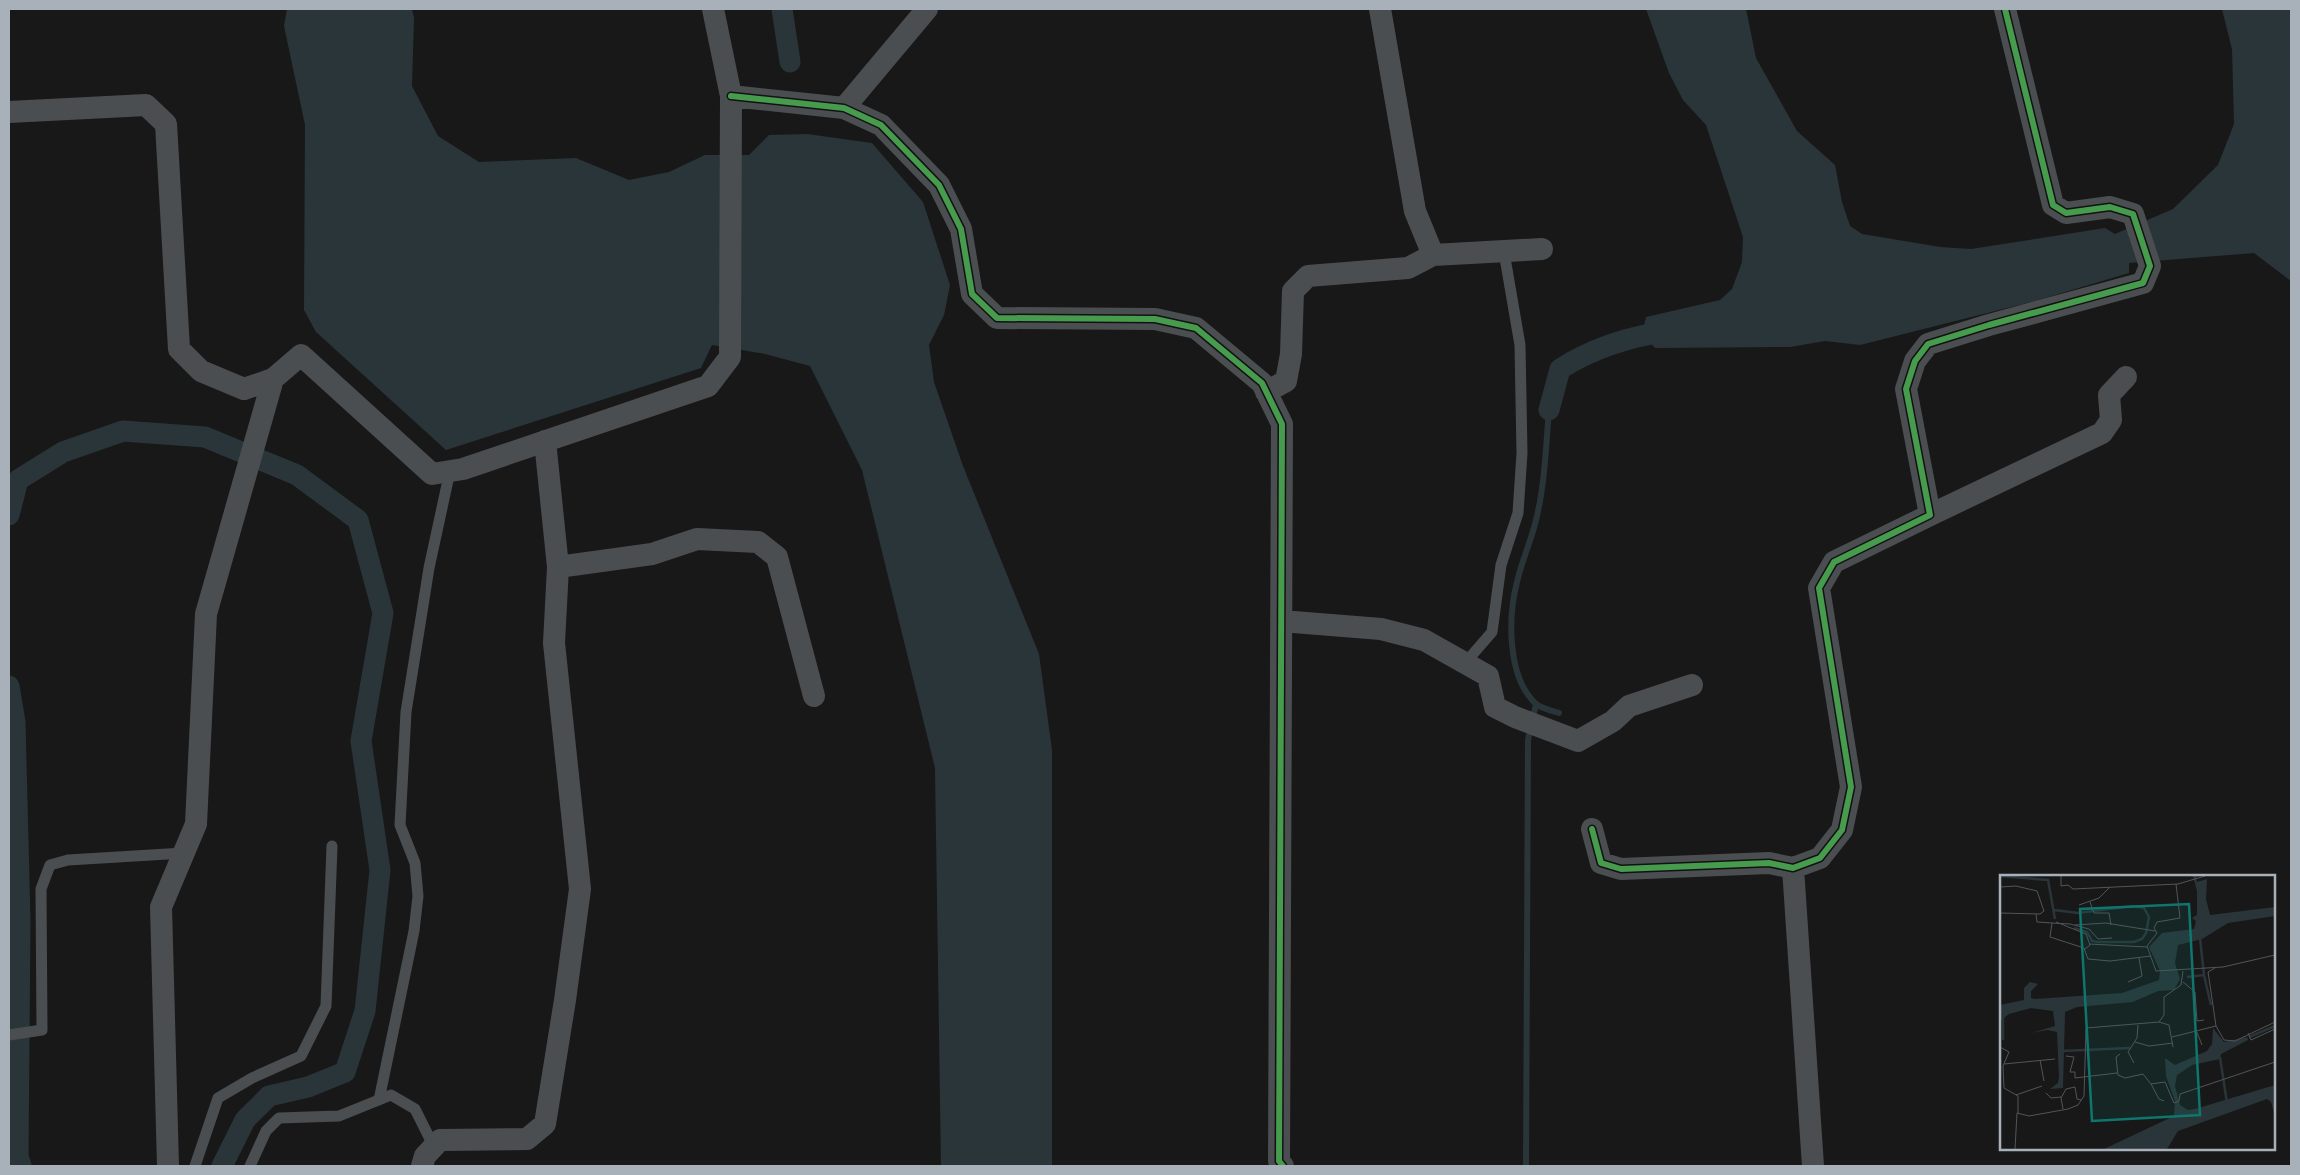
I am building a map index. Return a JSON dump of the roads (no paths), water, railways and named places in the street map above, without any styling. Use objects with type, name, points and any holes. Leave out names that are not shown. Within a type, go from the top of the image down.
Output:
[{"type":"street","points":[[9,112],[146,106],[166,124],[179,349],[201,371],[244,389],[273,379],[301,355],[432,474],[463,469],[708,386],[730,357],[730,96],[713,9]]},
{"type":"street","points":[[844,108],[927,9]]},
{"type":"street","points":[[1380,9],[1415,211],[1433,255]]},
{"type":"street","points":[[1930,515],[1906,389],[1915,361],[1928,344],[2143,283],[2150,266],[2132,214],[2110,207],[2066,213],[2053,206],[2004,9]]},
{"type":"street","points":[[730,96],[844,108],[880,125],[939,185],[961,229],[972,294],[997,318],[1155,319],[1196,328],[1262,383],[1282,424],[1279,1161],[1283,1166]]},
{"type":"street","points":[[1266,392],[1286,381],[1292,354],[1293,291],[1308,276],[1408,268],[1433,255],[1542,250]]},
{"type":"street","points":[[1592,829],[1601,863],[1620,869],[1769,863],[1793,868],[1820,858],[1842,830],[1851,787],[1819,588],[1834,562],[2102,433],[2111,420],[2109,395],[2126,377]]},
{"type":"street","points":[[168,1166],[161,908],[196,824],[206,614],[273,379]]},
{"type":"street","points":[[422,1166],[425,1156],[440,1140],[527,1139],[545,1124],[565,1000],[580,889],[554,643],[558,567],[545,442]]},
{"type":"street","points":[[558,567],[652,554],[697,539],[758,542],[777,557],[814,696]]},
{"type":"street","points":[[1281,620],[1382,629],[1424,640],[1488,676],[1495,707],[1515,717],[1578,741],[1613,721],[1629,706],[1692,685]]},
{"type":"street","points":[[1793,868],[1813,1166]]},
{"type":"lane","points":[[1466,662],[1492,632],[1500,565],[1518,513],[1522,453],[1520,345],[1504,252]]},
{"type":"lane","points":[[379,1100],[414,931],[418,896],[414,863],[400,825],[406,712],[429,568],[450,471]]},
{"type":"lane","points":[[195,1166],[218,1098],[252,1078],[301,1056],[326,1006],[332,846]]},
{"type":"lane","points":[[9,1035],[42,1030],[41,889],[50,865],[68,860],[184,853]]},
{"type":"lane","points":[[250,1166],[266,1131],[279,1118],[339,1116],[391,1095],[415,1109],[434,1147]]},
{"type":"waterway","points":[[782,9],[790,62]]},
{"type":"waterway","points":[[1549,410],[1560,369],[1586,355],[1613,344],[1641,336],[1670,331]]},
{"type":"waterway","points":[[1549,410],[1540,503],[1517,582],[1511,629],[1515,662],[1519,678],[1526,691],[1537,705],[1559,713]]},
{"type":"waterway","points":[[9,515],[18,480],[63,452],[123,431],[205,437],[297,475],[358,520],[383,613],[361,741],[380,870],[365,1011],[345,1072],[308,1087],[269,1096],[245,1120],[222,1166]]},
{"type":"waterway","points":[[9,686],[15,722],[20,921],[18,1156],[21,1166]]},
{"type":"waterway","points":[[1526,1166],[1528,740],[1536,704]]}]
